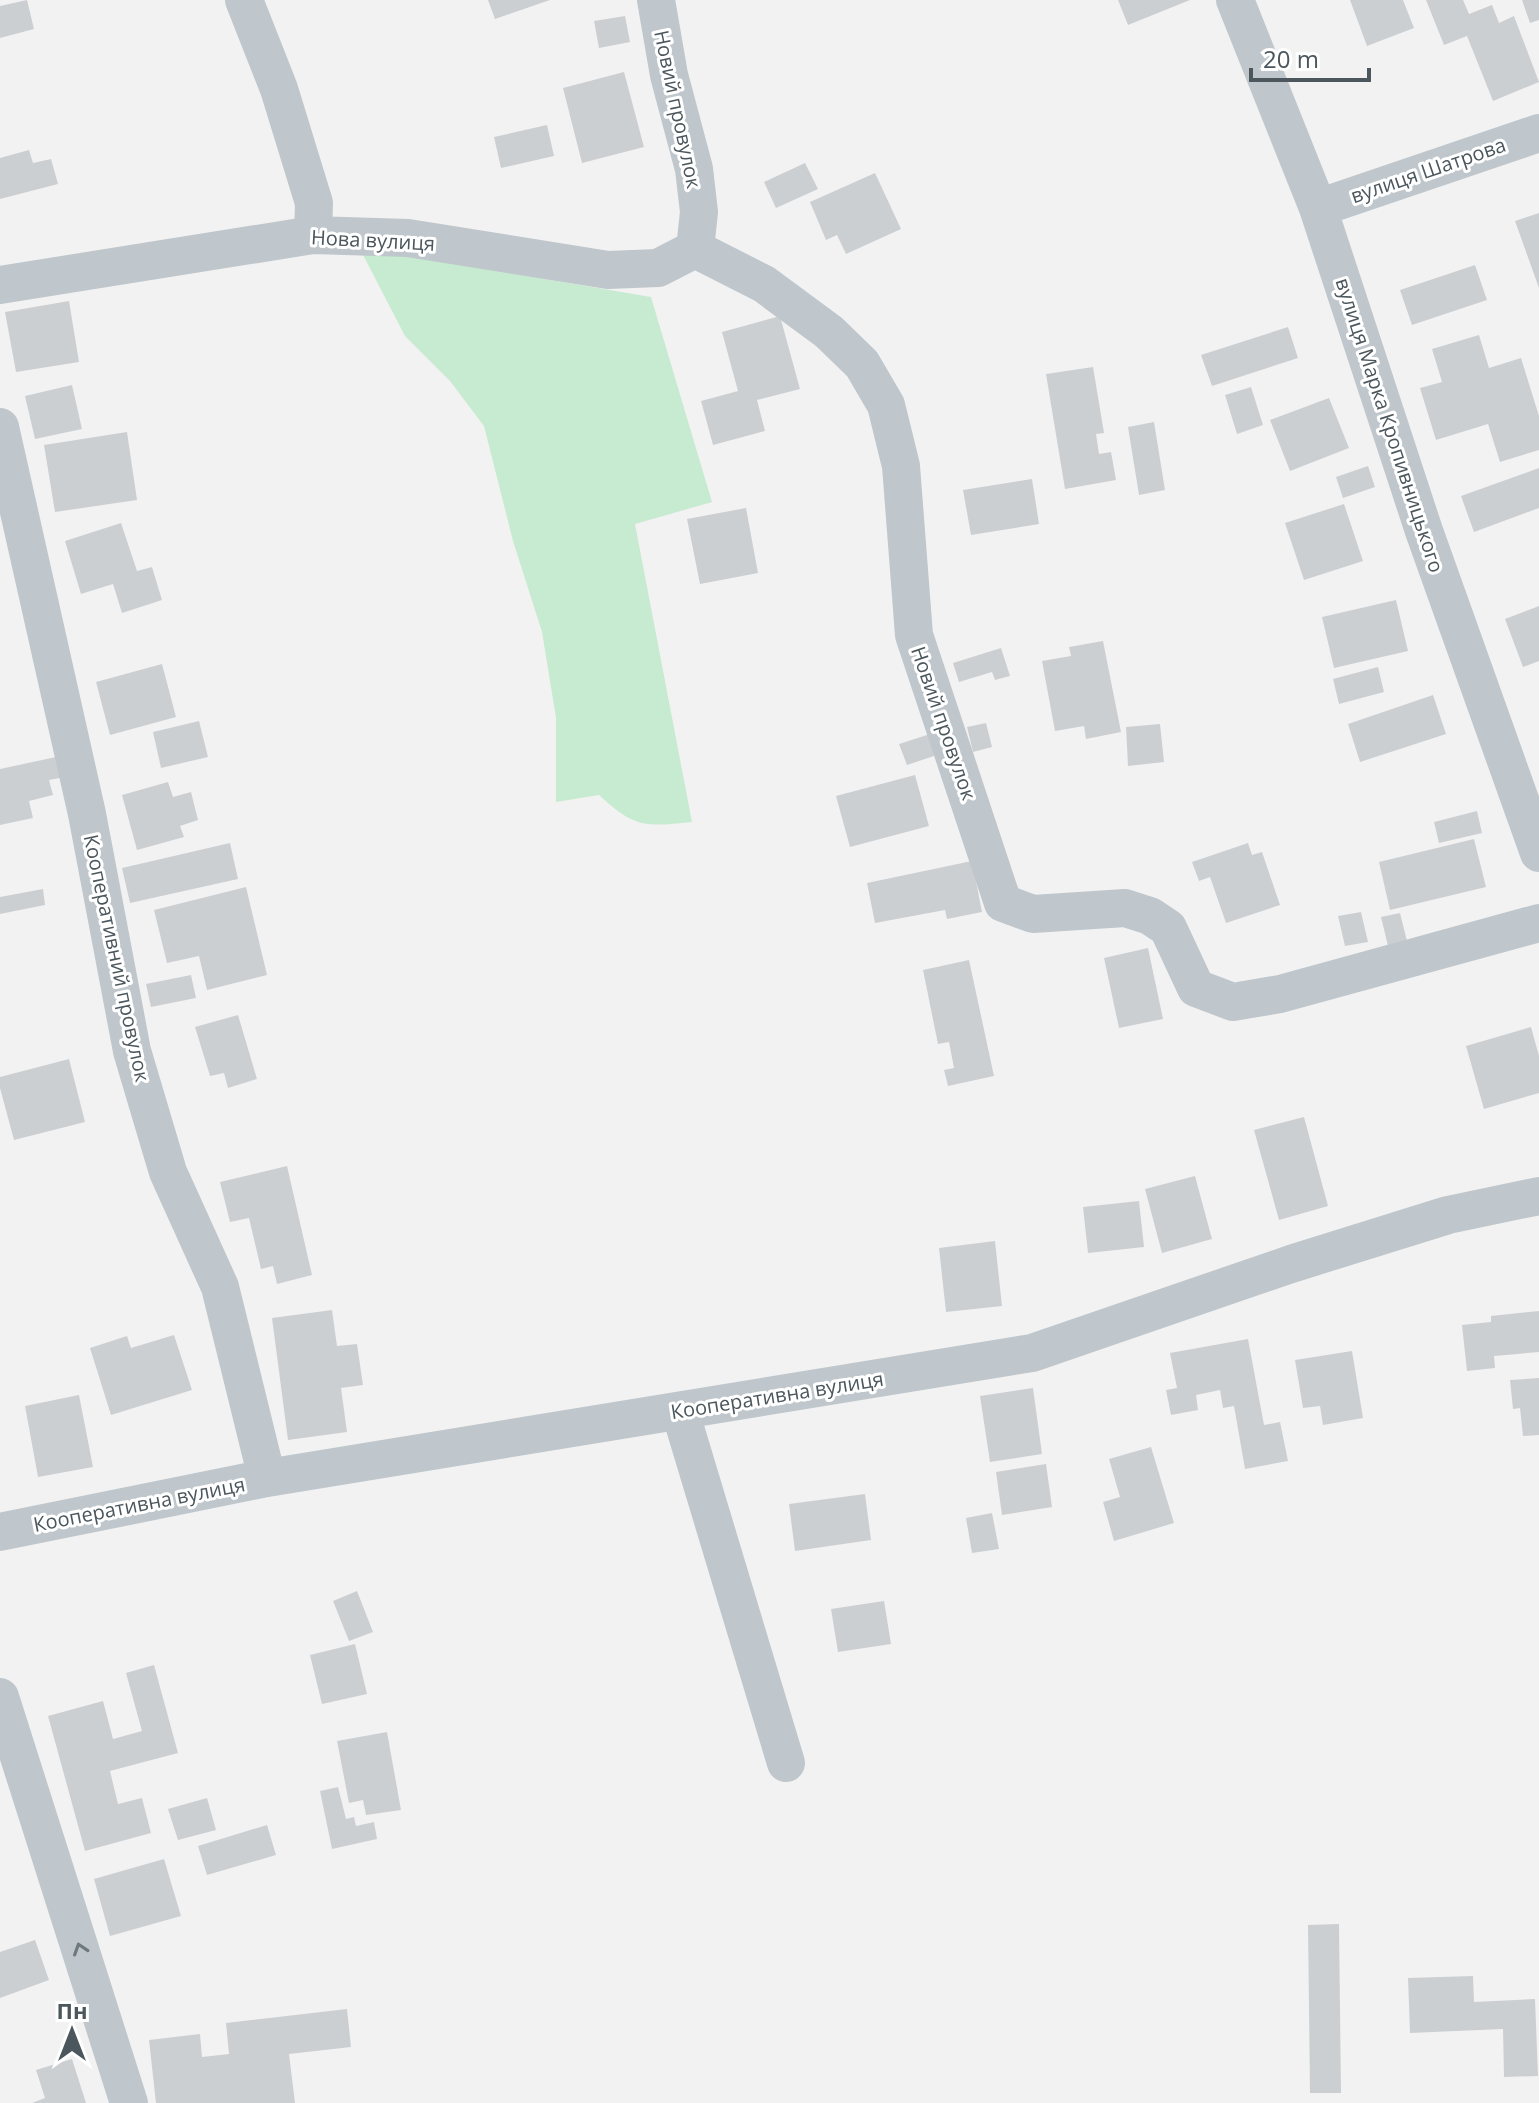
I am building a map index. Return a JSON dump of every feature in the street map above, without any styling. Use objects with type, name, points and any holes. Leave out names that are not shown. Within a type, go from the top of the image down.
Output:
[{"type":"street","points":[[244,0],[279,89],[314,203],[313,235]]},
{"type":"street","name":"Новий провулок","points":[[656,0],[669,75],[694,169],[699,212],[695,249],[764,284],[829,332],[862,364],[886,405],[901,466],[914,635],[1003,903],[1033,914],[1125,908],[1150,916],[1168,928],[1196,988],[1233,1002],[1280,994],[1539,923]]},
{"type":"street","name":"вулиця Марка Кропивницького","points":[[1235,0],[1318,208],[1424,531],[1539,853]]},
{"type":"street","name":"вулиця Шатрова","points":[[1318,208],[1539,133]]},
{"type":"street","name":"Нова вулиця","points":[[0,285],[313,235],[408,238],[608,270],[658,268],[695,249]]},
{"type":"street","name":"Кооперативний провулок","points":[[0,427],[87,814],[132,1051],[168,1172],[220,1287],[267,1478]]},
{"type":"street","name":"Кооперативна вулиця","points":[[0,1532],[267,1478],[1032,1353],[1291,1264],[1448,1215],[1539,1196]]},
{"type":"street","points":[[680,1411],[786,1763]]},
{"type":"street","points":[[0,1697],[129,2103]]},
{"type":"green space","points":[[361,251],[403,255],[651,297],[712,502],[635,524],[692,822],[662,825],[641,823],[622,814],[599,795],[556,802],[556,718],[542,632],[513,541],[484,426],[450,381],[405,336]]},
{"type":"building","points":[[27,0],[34,29],[0,38],[0,6]]},
{"type":"building","points":[[488,0],[550,0],[495,19]]},
{"type":"building","points":[[1118,0],[1190,0],[1128,25]]},
{"type":"building","points":[[1350,0],[1403,0],[1414,28],[1367,46]]},
{"type":"building","points":[[1426,0],[1463,0],[1469,14],[1492,5],[1499,23],[1514,16],[1539,82],[1493,101],[1467,36],[1444,45]]},
{"type":"building","points":[[1522,0],[1539,0],[1539,20],[1530,23]]},
{"type":"building","points":[[625,16],[630,42],[599,48],[594,21]]},
{"type":"building","points":[[624,72],[644,147],[582,163],[563,88]]},
{"type":"building","points":[[547,125],[554,156],[501,168],[494,137]]},
{"type":"building","points":[[29,150],[33,163],[51,159],[58,184],[0,199],[0,158]]},
{"type":"building","points":[[805,163],[818,189],[776,208],[764,182]]},
{"type":"building","points":[[875,173],[901,229],[846,254],[837,235],[826,240],[810,202]]},
{"type":"building","points":[[1539,213],[1539,288],[1515,221]]},
{"type":"building","points":[[1475,265],[1487,300],[1412,325],[1400,290]]},
{"type":"building","points":[[69,301],[79,362],[16,372],[5,312]]},
{"type":"building","points":[[780,316],[800,389],[757,400],[765,431],[713,445],[701,401],[738,391],[722,332]]},
{"type":"building","points":[[1288,327],[1298,358],[1212,386],[1201,355]]},
{"type":"building","points":[[1479,335],[1489,368],[1521,358],[1539,416],[1539,450],[1500,462],[1488,424],[1436,440],[1420,388],[1442,382],[1432,349]]},
{"type":"building","points":[[1093,367],[1104,433],[1096,434],[1099,454],[1111,452],[1116,480],[1065,489],[1046,374]]},
{"type":"building","points":[[72,385],[82,429],[35,439],[25,396]]},
{"type":"building","points":[[1251,387],[1263,425],[1237,434],[1225,395]]},
{"type":"building","points":[[1329,398],[1349,448],[1290,471],[1270,420]]},
{"type":"building","points":[[1154,422],[1165,490],[1139,495],[1128,427]]},
{"type":"building","points":[[127,432],[137,500],[55,512],[44,445]]},
{"type":"building","points":[[1368,466],[1375,487],[1343,498],[1336,477]]},
{"type":"building","points":[[1539,468],[1539,508],[1474,532],[1461,496]]},
{"type":"building","points":[[1032,479],[1039,524],[971,535],[963,490]]},
{"type":"building","points":[[1344,504],[1363,561],[1304,580],[1285,523]]},
{"type":"building","points":[[746,508],[758,573],[700,584],[687,519]]},
{"type":"building","points":[[121,523],[137,571],[152,567],[162,600],[122,613],[113,584],[81,594],[65,541]]},
{"type":"building","points":[[1396,600],[1408,651],[1334,668],[1322,617]]},
{"type":"building","points":[[1539,606],[1539,661],[1523,667],[1505,619]]},
{"type":"building","points":[[1103,641],[1121,732],[1086,739],[1084,726],[1055,731],[1042,661],[1071,656],[1069,647]]},
{"type":"building","points":[[1001,648],[1010,676],[995,680],[992,672],[959,682],[953,663]]},
{"type":"building","points":[[162,664],[176,717],[110,735],[96,682]]},
{"type":"building","points":[[1378,667],[1384,692],[1339,704],[1333,679]]},
{"type":"building","points":[[1433,695],[1446,734],[1360,762],[1348,724]]},
{"type":"building","points":[[199,721],[208,757],[161,768],[153,732]]},
{"type":"building","points":[[986,723],[992,747],[973,752],[967,727]]},
{"type":"building","points":[[1160,724],[1164,762],[1128,766],[1126,727]]},
{"type":"building","points":[[930,734],[937,755],[907,765],[899,744]]},
{"type":"building","points":[[56,757],[60,778],[49,780],[53,795],[29,801],[33,818],[0,825],[0,769]]},
{"type":"building","points":[[915,775],[929,826],[850,847],[836,796]]},
{"type":"building","points":[[168,782],[173,797],[191,792],[198,820],[180,826],[184,837],[137,850],[122,795]]},
{"type":"building","points":[[1477,811],[1482,833],[1439,843],[1434,822]]},
{"type":"building","points":[[1474,839],[1486,887],[1390,910],[1379,862]]},
{"type":"building","points":[[230,843],[238,879],[130,903],[122,868]]},
{"type":"building","points":[[1248,843],[1252,855],[1262,852],[1280,905],[1226,923],[1210,877],[1199,881],[1192,862]]},
{"type":"building","points":[[972,861],[982,912],[947,919],[945,910],[875,923],[867,883]]},
{"type":"building","points":[[246,887],[267,975],[207,990],[199,956],[167,963],[154,910]]},
{"type":"building","points":[[43,889],[45,905],[0,914],[0,897]]},
{"type":"building","points":[[1361,912],[1368,942],[1345,946],[1338,916]]},
{"type":"building","points":[[1400,913],[1407,941],[1388,946],[1381,917]]},
{"type":"building","points":[[1148,948],[1163,1019],[1119,1028],[1104,958]]},
{"type":"building","points":[[969,960],[994,1076],[948,1086],[944,1070],[954,1068],[949,1042],[938,1044],[923,970]]},
{"type":"building","points":[[191,975],[196,998],[151,1007],[146,984]]},
{"type":"building","points":[[238,1015],[257,1079],[228,1088],[224,1073],[210,1076],[195,1027]]},
{"type":"building","points":[[1531,1027],[1539,1056],[1539,1093],[1484,1109],[1466,1046]]},
{"type":"building","points":[[69,1059],[85,1122],[14,1140],[0,1077]]},
{"type":"building","points":[[1304,1117],[1328,1206],[1279,1220],[1254,1130]]},
{"type":"building","points":[[287,1166],[312,1275],[277,1284],[273,1266],[261,1269],[249,1218],[230,1222],[220,1182]]},
{"type":"building","points":[[1195,1176],[1212,1239],[1162,1253],[1145,1189]]},
{"type":"building","points":[[1139,1201],[1144,1247],[1088,1253],[1083,1207]]},
{"type":"building","points":[[995,1241],[1002,1306],[946,1312],[939,1248]]},
{"type":"building","points":[[332,1310],[337,1346],[357,1344],[363,1385],[341,1388],[347,1432],[288,1440],[272,1318]]},
{"type":"building","points":[[1539,1311],[1539,1352],[1494,1356],[1495,1368],[1467,1371],[1462,1325],[1491,1322],[1491,1316]]},
{"type":"building","points":[[174,1335],[192,1390],[111,1415],[90,1348],[127,1336],[131,1348]]},
{"type":"building","points":[[1248,1339],[1264,1425],[1280,1422],[1288,1461],[1245,1469],[1234,1406],[1223,1408],[1220,1390],[1196,1395],[1198,1410],[1171,1415],[1166,1390],[1177,1388],[1170,1353]]},
{"type":"building","points":[[1352,1351],[1363,1418],[1323,1425],[1320,1406],[1303,1408],[1295,1360]]},
{"type":"building","points":[[1539,1378],[1539,1435],[1523,1436],[1520,1408],[1513,1409],[1510,1380]]},
{"type":"building","points":[[1033,1388],[1042,1454],[990,1462],[980,1396]]},
{"type":"building","points":[[79,1395],[93,1467],[38,1477],[25,1406]]},
{"type":"building","points":[[1151,1447],[1174,1523],[1114,1541],[1103,1502],[1120,1497],[1109,1459]]},
{"type":"building","points":[[1046,1464],[1052,1507],[1002,1515],[996,1472]]},
{"type":"building","points":[[865,1494],[871,1540],[795,1551],[789,1504]]},
{"type":"building","points":[[992,1513],[999,1549],[972,1553],[966,1518]]},
{"type":"building","points":[[357,1591],[373,1632],[349,1641],[333,1601]]},
{"type":"building","points":[[884,1601],[891,1644],[838,1652],[831,1609]]},
{"type":"building","points":[[355,1644],[367,1694],[322,1704],[310,1655]]},
{"type":"building","points":[[154,1665],[178,1753],[110,1771],[118,1804],[142,1798],[151,1833],[85,1851],[48,1716],[103,1701],[113,1739],[142,1731],[126,1673]]},
{"type":"building","points":[[387,1732],[401,1810],[366,1815],[363,1800],[349,1803],[337,1741]]},
{"type":"building","points":[[338,1787],[346,1819],[354,1817],[356,1826],[374,1822],[377,1839],[332,1849],[320,1791]]},
{"type":"building","points":[[207,1798],[216,1830],[178,1840],[168,1809]]},
{"type":"building","points":[[267,1825],[276,1855],[207,1875],[198,1846]]},
{"type":"building","points":[[164,1859],[181,1916],[110,1936],[94,1879]]},
{"type":"building","points":[[1339,1924],[1341,2093],[1310,2093],[1308,1925]]},
{"type":"building","points":[[35,1940],[49,1980],[0,1998],[0,1952]]},
{"type":"building","points":[[1473,1976],[1474,2002],[1535,1999],[1538,2076],[1504,2077],[1503,2029],[1410,2033],[1408,1978]]},
{"type":"building","points":[[347,2009],[351,2047],[289,2054],[295,2103],[156,2103],[149,2040],[200,2034],[202,2057],[229,2054],[226,2023]]},
{"type":"building","points":[[72,2059],[86,2103],[32,2103],[45,2098],[36,2070]]}]
